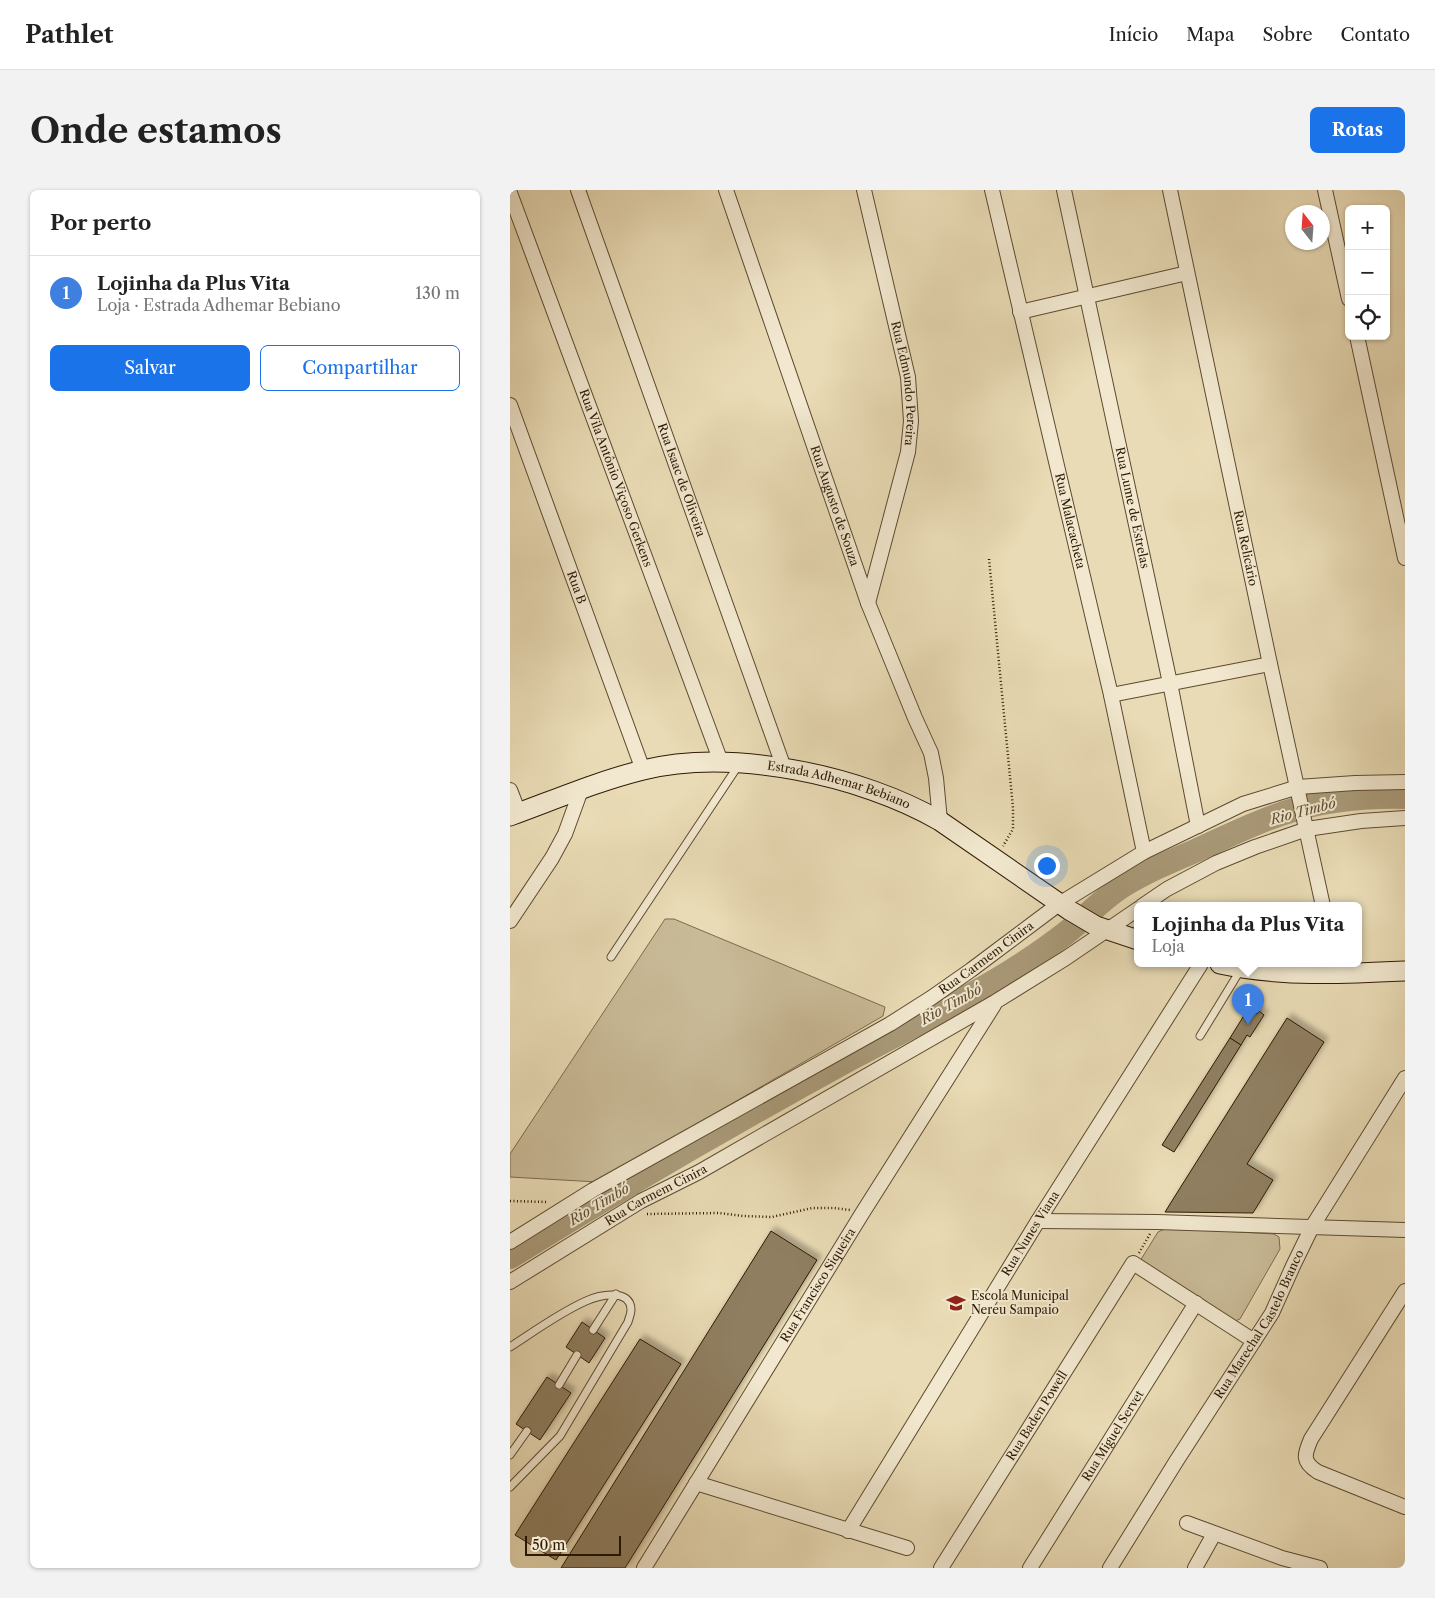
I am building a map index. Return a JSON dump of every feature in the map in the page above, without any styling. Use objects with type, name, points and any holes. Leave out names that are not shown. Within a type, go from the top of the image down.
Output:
[{"type":"main road","name":"Estrada Adhemar Bebiano","points":[[514,814],[643,770],[671,765],[721,762],[784,768],[857,784],[923,811],[940,820],[1064,907],[1102,928],[1134,939]]},
{"type":"main road","points":[[1236,967],[1288,973],[1336,969],[1405,970]]},
{"type":"street","name":"Rua Isaac de Oliveira","points":[[578,190],[784,768]]},
{"type":"street","name":"Rua Augusto de Souza","points":[[726,190],[868,603],[931,753],[936,778],[940,820]]},
{"type":"street","name":"Rua Edmundo Pereira","points":[[864,190],[908,378],[912,422],[908,452],[868,603]]},
{"type":"street","name":"Rua Malacacheta","points":[[992,190],[1110,695],[1144,852]]},
{"type":"street","name":"Rua Lume de Estrelas","points":[[1064,190],[1170,684],[1198,826]]},
{"type":"street","name":"Rua Relicário","points":[[1170,190],[1322,902]]},
{"type":"street","points":[[1325,190],[1348,295]]},
{"type":"street","name":"Rua Vila Antônio Viçoso Gerkens","points":[[510,193],[721,762]]},
{"type":"street","points":[[1020,312],[1187,273]]},
{"type":"street","points":[[1358,340],[1405,558]]},
{"type":"street","name":"Rua B","points":[[510,405],[643,770]]},
{"type":"street","points":[[1110,695],[1270,664]]},
{"type":"street","name":"Rua Carmem Cinira","points":[[510,1242],[593,1190],[890,1024],[1144,852],[1243,804],[1354,783],[1405,782]]},
{"type":"street","points":[[510,790],[514,814]]},
{"type":"street","points":[[510,921],[560,842],[581,790]]},
{"type":"street","points":[[1148,902],[1167,889],[1216,864],[1306,825],[1405,818]]},
{"type":"street","name":"Rua Carmem Cinira","points":[[510,1282],[620,1214],[700,1172],[995,1002],[1102,928],[1134,911]]},
{"type":"street","name":"Rua Nunes Viana","points":[[848,1531],[1038,1221],[1199,967]]},
{"type":"street","name":"Rua Francisco Siqueira","points":[[644,1568],[863,1212],[995,1002]]},
{"type":"street","name":"Rua Marechal Castelo Branco","points":[[1110,1568],[1272,1313],[1312,1228],[1405,1078]]},
{"type":"street","points":[[1038,1221],[1157,1222],[1405,1230]]},
{"type":"street","points":[[1133,1263],[1254,1341]]},
{"type":"street","name":"Rua Baden Powell","points":[[942,1568],[1133,1263]]},
{"type":"street","points":[[1405,1291],[1311,1439],[1305,1457],[1306,1463],[1318,1472],[1405,1507]]},
{"type":"street","name":"Rua Miguel Servet","points":[[1030,1568],[1196,1303]]},
{"type":"street","points":[[696,1483],[907,1548]]},
{"type":"street","points":[[1187,1523],[1279,1563],[1320,1568]]},
{"type":"street","points":[[1195,1568],[1214,1534]]},
{"type":"lane","points":[[611,957],[740,763]]},
{"type":"lane","points":[[1200,1036],[1241,968]]},
{"type":"lane","points":[[593,1330],[616,1294]]},
{"type":"lane","points":[[510,1348],[561,1314],[588,1300],[616,1294],[624,1297],[629,1302],[631,1310],[628,1322],[560,1436],[510,1487]]},
{"type":"lane","points":[[559,1384],[577,1355]]},
{"type":"lane","points":[[510,1455],[528,1431]]},
{"type":"path","points":[[989,559],[1014,829],[996,860]]},
{"type":"path","points":[[644,1214],[719,1213],[743,1216],[772,1216],[812,1208],[834,1208],[863,1212]]},
{"type":"path","points":[[604,1209],[620,1214]]},
{"type":"path","points":[[1133,1263],[1157,1222]]},
{"type":"shaded area","points":[[665,919],[674,919],[885,1007],[883,1016],[597,1182],[510,1177],[510,1154]]},
{"type":"shaded area","points":[[1167,1228],[1274,1234],[1279,1237],[1280,1249],[1240,1319],[1235,1321],[1230,1319],[1140,1261],[1158,1232]]},
{"type":"building","points":[[1248,1009],[1257,1014],[1259,1011],[1264,1015],[1250,1037],[1247,1035],[1241,1045],[1230,1038]]},
{"type":"building","points":[[1287,1018],[1324,1042],[1247,1164],[1273,1180],[1253,1213],[1165,1212]]},
{"type":"building","points":[[1230,1038],[1241,1045],[1174,1152],[1162,1145]]},
{"type":"building","points":[[771,1231],[817,1260],[625,1568],[561,1568]]},
{"type":"building","points":[[582,1322],[605,1338],[589,1363],[566,1347]]},
{"type":"building","points":[[640,1339],[681,1364],[556,1560],[515,1535]]},
{"type":"building","points":[[547,1377],[571,1393],[540,1440],[516,1424]]},
{"type":"waterway","name":"Rio Timbó","points":[[510,1257],[721,1131],[1003,976],[1054,942],[1114,892],[1148,872],[1250,826],[1299,809],[1344,800],[1374,797],[1405,797]]},
{"type":"place","name":"Lojinha da Plus Vita","points":[[1248,1025]]},
{"type":"place","name":"Escola Municipal Nereu Sampaio","points":[[956,1303]]}]
